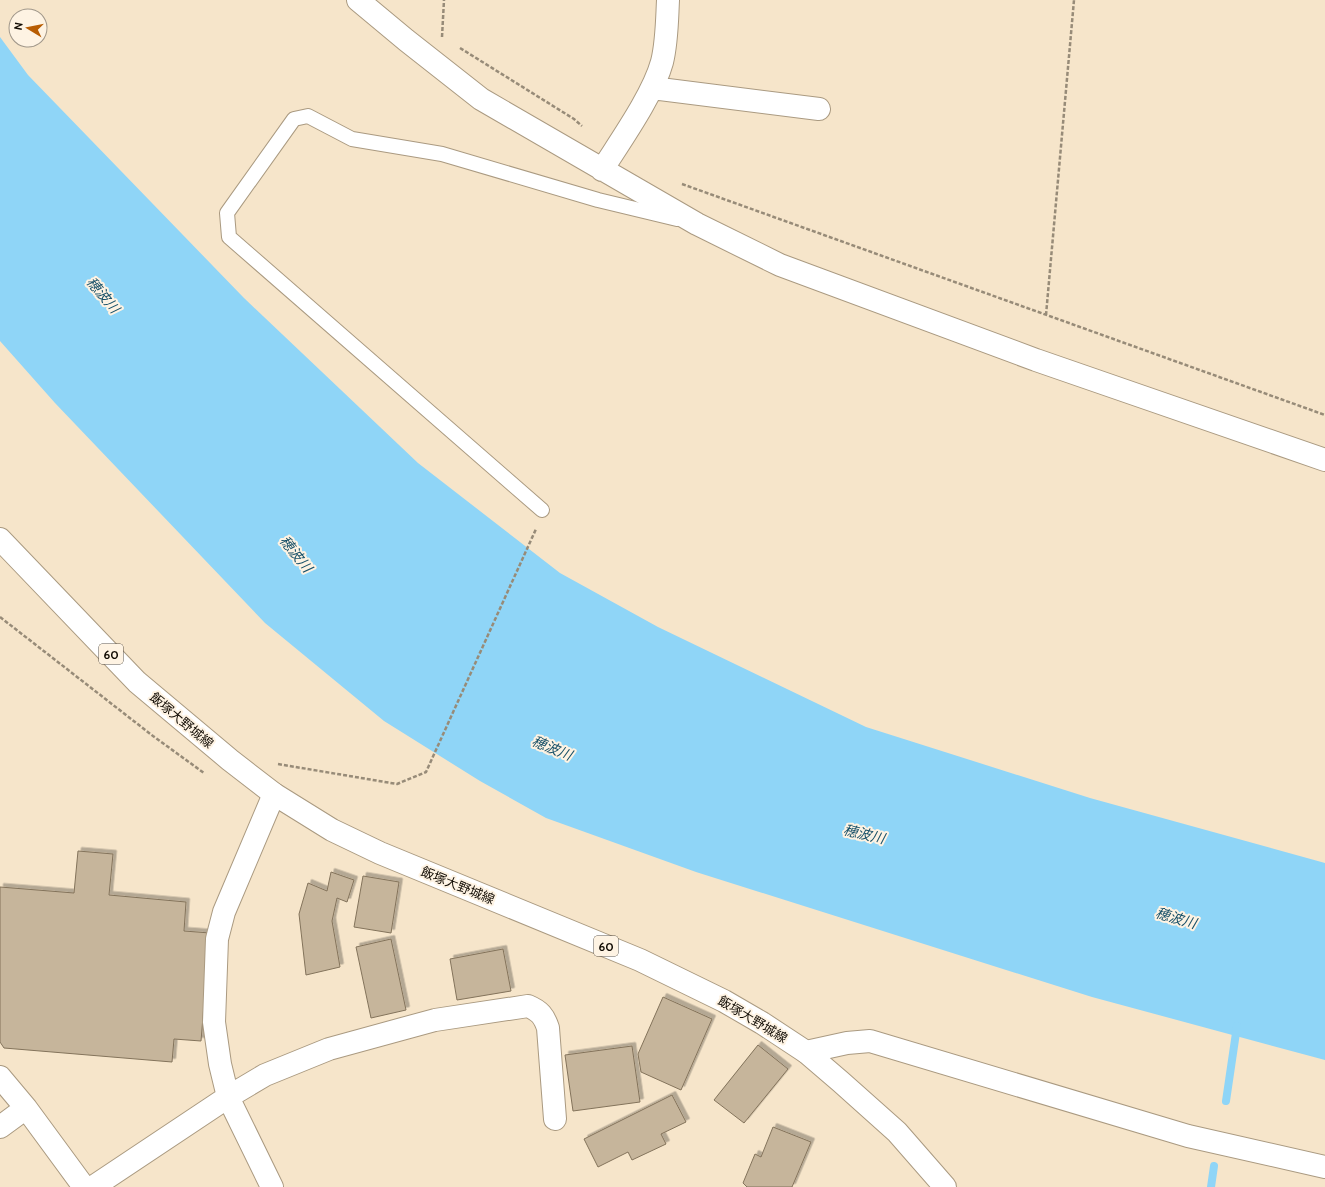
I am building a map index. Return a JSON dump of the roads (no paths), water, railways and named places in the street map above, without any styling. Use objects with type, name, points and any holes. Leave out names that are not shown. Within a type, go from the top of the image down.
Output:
[{"type":"street","points":[[358,0],[481,99],[697,224],[780,264],[1036,360],[1325,460]]},
{"type":"street","points":[[602,170],[652,88],[662,61],[668,0]]},
{"type":"street","points":[[652,88],[819,109]]},
{"type":"street","name":"飯塚大野城線","points":[[0,539],[137,682],[230,760],[274,794],[332,830],[380,853],[640,960],[724,1001],[806,1052],[897,1132],[945,1187]]},
{"type":"street","points":[[272,1187],[228,1097],[220,1064],[214,1022],[217,939],[224,912],[274,794]]},
{"type":"street","points":[[93,1187],[228,1097],[265,1075],[329,1049],[435,1020],[528,1006],[537,1010],[544,1016],[548,1028],[555,1119]]},
{"type":"street","points":[[806,1052],[847,1043],[870,1041],[1188,1136],[1325,1167]]},
{"type":"street","points":[[0,1077],[26,1108],[84,1187]]},
{"type":"street","points":[[0,1127],[26,1108]]},
{"type":"lane","points":[[542,510],[229,237],[228,213],[294,119],[308,116],[352,139],[442,154],[598,200],[697,224]]},
{"type":"water","name":"穂波川","points":[[0,37],[28,75],[244,298],[418,463],[560,573],[658,627],[866,727],[1090,798],[1325,863],[1325,1060],[1092,997],[696,872],[546,818],[480,781],[384,721],[265,623],[55,403],[0,341]]},
{"type":"waterway","points":[[1226,1101],[1237,1026]]},
{"type":"waterway","points":[[1211,1187],[1214,1166]]}]
